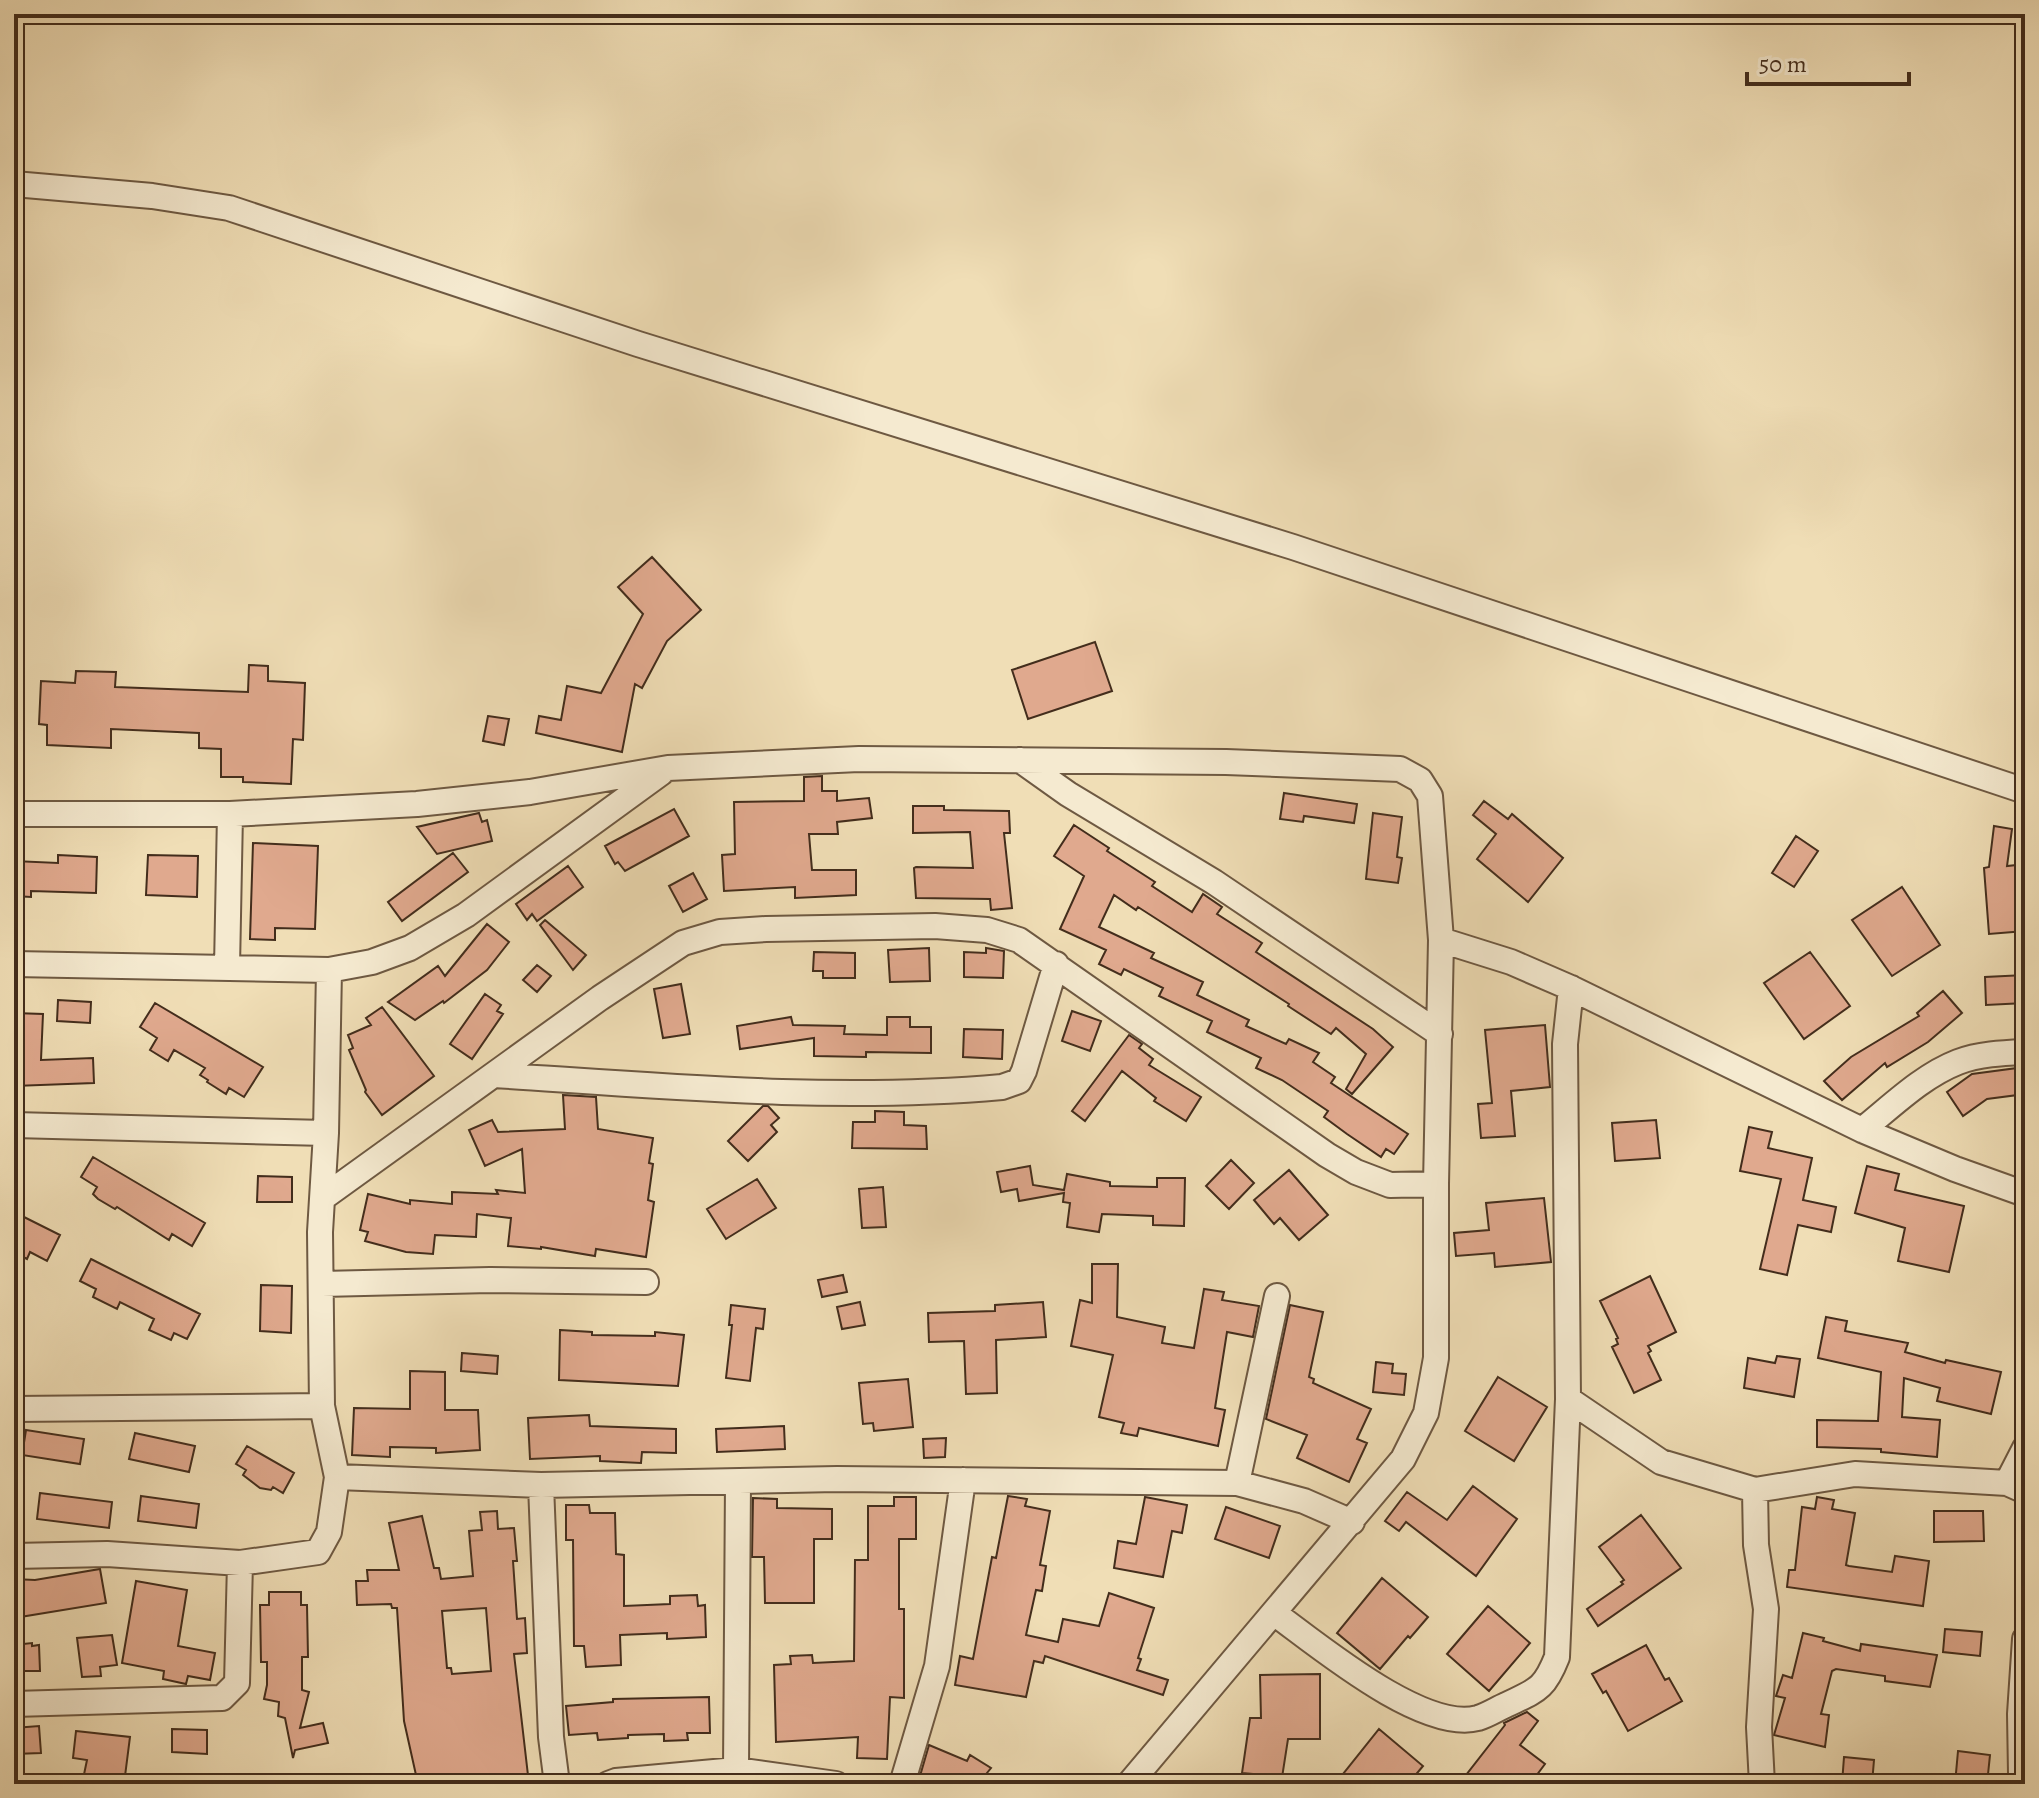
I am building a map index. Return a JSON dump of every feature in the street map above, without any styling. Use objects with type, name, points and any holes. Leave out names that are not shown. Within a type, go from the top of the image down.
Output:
[{"type":"street","points":[[14,184],[152,196],[229,208],[259,217],[638,344],[1293,547],[2025,791]]},
{"type":"street","points":[[14,814],[230,814],[417,804],[530,792],[668,768],[859,759],[1226,762],[1400,769],[1420,780],[1430,796],[1441,940],[1436,1358],[1426,1413],[1403,1459],[1129,1784]]},
{"type":"street","points":[[1020,760],[1068,794],[1214,882],[1440,1034]]},
{"type":"street","points":[[14,964],[329,970],[372,962],[422,942],[466,915],[668,768]]},
{"type":"street","points":[[227,967],[230,814]]},
{"type":"street","points":[[324,1197],[600,998],[683,943],[720,932],[935,926],[987,930],[1019,940],[1327,1155],[1356,1172],[1390,1185],[1436,1184]]},
{"type":"street","points":[[1441,940],[1511,962],[1571,988],[1862,1130],[2025,1194]]},
{"type":"street","points":[[494,1075],[678,1087],[852,1092],[1002,1087],[1019,1081],[1024,1071],[1056,964]]},
{"type":"street","points":[[14,1556],[107,1554],[240,1563],[318,1552],[326,1543],[337,1477],[322,1406],[320,1232],[324,1197],[329,970]]},
{"type":"street","points":[[1274,1613],[1368,1680],[1412,1707],[1446,1718],[1476,1718],[1540,1689],[1557,1657],[1568,1399],[1565,1044],[1571,988]]},
{"type":"street","points":[[1862,1130],[1924,1081],[1958,1062],[1996,1053],[2025,1052]]},
{"type":"street","points":[[14,1125],[326,1133]]},
{"type":"street","points":[[322,1284],[490,1280],[646,1282]]},
{"type":"street","points":[[1237,1483],[1277,1296]]},
{"type":"street","points":[[1568,1399],[1661,1462],[1755,1490],[1855,1474],[2016,1487],[2025,1448]]},
{"type":"street","points":[[14,1409],[322,1406]]},
{"type":"street","points":[[337,1477],[541,1485],[837,1479],[1237,1483],[1304,1501],[1352,1522]]},
{"type":"street","points":[[902,1784],[937,1666],[963,1480]]},
{"type":"street","points":[[736,1770],[738,1482]]},
{"type":"street","points":[[541,1485],[551,1737],[557,1784]]},
{"type":"street","points":[[1755,1490],[1756,1545],[1766,1609],[1759,1727],[1762,1784]]},
{"type":"street","points":[[14,1704],[222,1698],[237,1683],[240,1563]]},
{"type":"street","points":[[2025,1639],[2020,1714],[2021,1774],[2025,1781]]},
{"type":"street","points":[[608,1784],[736,1770],[836,1784]]},
{"type":"building","points":[[652,557],[701,610],[667,641],[642,688],[635,684],[622,752],[536,733],[539,716],[561,720],[567,686],[601,693],[643,614],[618,587]]},
{"type":"building","points":[[1095,642],[1112,691],[1028,719],[1012,670]]},
{"type":"building","points":[[249,665],[268,666],[268,681],[305,683],[303,740],[293,739],[291,784],[243,782],[243,777],[221,777],[221,749],[199,748],[199,733],[111,729],[111,748],[47,745],[47,725],[39,724],[41,681],[75,683],[76,671],[116,672],[115,687],[248,692]]},
{"type":"building","points":[[488,716],[509,719],[504,745],[483,741]]},
{"type":"building","points":[[822,776],[822,791],[837,791],[837,801],[869,798],[872,818],[837,822],[838,834],[809,834],[812,870],[856,870],[856,895],[795,898],[795,887],[724,891],[722,855],[735,854],[734,802],[804,801],[804,777]]},
{"type":"building","points":[[1284,793],[1357,804],[1354,823],[1304,816],[1303,822],[1280,819]]},
{"type":"building","points":[[1484,801],[1508,819],[1512,814],[1563,858],[1528,902],[1477,859],[1496,834],[1473,815]]},
{"type":"building","points":[[913,806],[1009,811],[1010,833],[1004,833],[1012,908],[991,910],[990,899],[916,898],[914,868],[973,868],[970,832],[913,833]]},
{"type":"building","points":[[674,809],[689,836],[625,871],[618,862],[615,864],[605,846]]},
{"type":"building","points":[[479,813],[482,822],[487,820],[492,841],[437,854],[417,827]]},
{"type":"building","points":[[1373,813],[1402,817],[1397,857],[1402,858],[1398,883],[1366,879]]},
{"type":"building","points":[[1074,825],[1155,882],[1152,886],[1192,912],[1203,894],[1222,907],[1217,914],[1262,943],[1256,952],[1373,1029],[1393,1047],[1352,1094],[1346,1089],[1366,1054],[1336,1028],[1331,1034],[1138,907],[1136,910],[1114,895],[1099,927],[1154,953],[1151,958],[1203,982],[1197,995],[1249,1020],[1246,1026],[1286,1044],[1289,1039],[1319,1053],[1313,1062],[1335,1077],[1331,1083],[1408,1134],[1394,1154],[1386,1149],[1381,1157],[1324,1117],[1328,1111],[1282,1080],[1256,1068],[1261,1058],[1207,1032],[1212,1021],[1159,996],[1163,988],[1124,969],[1121,975],[1099,964],[1106,950],[1060,929],[1084,876],[1054,856]]},
{"type":"building","points":[[1994,826],[2012,829],[2007,866],[2025,864],[2025,931],[1989,934],[1984,868],[1989,867]]},
{"type":"building","points":[[1796,836],[1818,851],[1794,887],[1772,873]]},
{"type":"building","points":[[253,843],[318,846],[315,929],[275,928],[275,940],[250,939]]},
{"type":"building","points":[[453,853],[468,872],[402,921],[388,902]]},
{"type":"building","points":[[58,855],[97,857],[96,893],[31,891],[31,897],[14,896],[14,861],[58,863]]},
{"type":"building","points":[[148,855],[198,856],[197,897],[146,895]]},
{"type":"building","points":[[568,866],[583,887],[537,921],[532,914],[527,920],[516,904]]},
{"type":"building","points":[[693,873],[707,899],[683,912],[669,886]]},
{"type":"building","points":[[1902,887],[1940,945],[1892,976],[1852,920]]},
{"type":"building","points":[[545,920],[586,955],[573,970],[540,925]]},
{"type":"building","points":[[487,924],[509,942],[487,970],[444,1003],[415,1020],[388,1002],[438,966],[445,976]]},
{"type":"building","points":[[929,948],[930,981],[890,982],[888,950]]},
{"type":"building","points":[[986,948],[1004,951],[1003,978],[964,977],[964,952],[986,953]]},
{"type":"building","points":[[814,952],[855,953],[855,978],[823,978],[823,971],[813,971]]},
{"type":"building","points":[[1810,952],[1850,1006],[1804,1039],[1764,983]]},
{"type":"building","points":[[537,965],[551,976],[537,992],[523,980]]},
{"type":"building","points":[[2025,975],[2025,1003],[1986,1005],[1985,977]]},
{"type":"building","points":[[681,984],[690,1034],[663,1038],[654,989]]},
{"type":"building","points":[[1943,991],[1962,1013],[1928,1042],[1887,1067],[1885,1063],[1842,1100],[1824,1081],[1851,1057],[1919,1016],[1917,1013]]},
{"type":"building","points":[[485,994],[501,1005],[497,1011],[503,1014],[472,1059],[450,1044]]},
{"type":"building","points":[[58,1000],[91,1002],[90,1023],[57,1021]]},
{"type":"building","points":[[155,1003],[263,1067],[244,1097],[229,1088],[226,1094],[207,1082],[200,1075],[205,1068],[174,1050],[168,1061],[150,1050],[157,1038],[140,1027]]},
{"type":"building","points":[[382,1007],[434,1076],[382,1115],[365,1092],[349,1050],[353,1048],[348,1035],[371,1025],[366,1018]]},
{"type":"building","points":[[1072,1011],[1101,1021],[1090,1051],[1062,1041]]},
{"type":"building","points":[[14,1013],[43,1014],[41,1060],[93,1058],[94,1083],[14,1086]]},
{"type":"building","points":[[791,1017],[793,1025],[845,1026],[844,1034],[887,1035],[887,1017],[910,1017],[910,1027],[931,1027],[931,1053],[866,1052],[866,1057],[814,1056],[814,1038],[740,1049],[737,1026]]},
{"type":"building","points":[[1545,1025],[1550,1087],[1511,1091],[1515,1136],[1481,1138],[1478,1104],[1492,1103],[1485,1030]]},
{"type":"building","points":[[964,1029],[1003,1030],[1002,1059],[963,1057]]},
{"type":"building","points":[[1129,1035],[1142,1044],[1139,1048],[1153,1059],[1149,1065],[1201,1097],[1186,1121],[1154,1101],[1156,1098],[1122,1071],[1085,1121],[1072,1111]]},
{"type":"building","points":[[2025,1067],[2025,1094],[1987,1099],[1963,1116],[1947,1092],[1972,1074]]},
{"type":"building","points":[[563,1095],[596,1097],[598,1129],[653,1138],[648,1200],[654,1202],[646,1257],[596,1249],[595,1256],[541,1247],[508,1246],[511,1218],[477,1214],[476,1237],[435,1235],[433,1254],[406,1252],[365,1241],[368,1232],[360,1230],[368,1194],[410,1204],[410,1200],[452,1204],[452,1192],[498,1194],[496,1190],[525,1193],[522,1149],[485,1166],[469,1130],[492,1120],[498,1132],[565,1129]]},
{"type":"building","points":[[763,1106],[768,1106],[779,1118],[771,1125],[777,1132],[748,1161],[728,1141]]},
{"type":"building","points":[[875,1111],[904,1112],[904,1125],[926,1126],[927,1149],[852,1148],[853,1122],[875,1122]]},
{"type":"building","points":[[1656,1120],[1660,1158],[1615,1161],[1612,1123]]},
{"type":"building","points":[[1749,1127],[1772,1132],[1768,1148],[1812,1158],[1803,1200],[1836,1207],[1831,1232],[1798,1225],[1787,1275],[1760,1269],[1781,1179],[1740,1171]]},
{"type":"building","points":[[93,1157],[205,1223],[192,1246],[172,1234],[169,1240],[117,1207],[115,1209],[98,1199],[93,1194],[97,1187],[81,1177]]},
{"type":"building","points":[[1231,1160],[1254,1183],[1229,1209],[1206,1186]]},
{"type":"building","points":[[1030,1166],[1033,1185],[1064,1190],[1067,1174],[1110,1182],[1110,1186],[1157,1187],[1157,1178],[1185,1178],[1184,1226],[1153,1225],[1153,1216],[1102,1214],[1099,1232],[1067,1227],[1070,1203],[1063,1202],[1064,1193],[1019,1201],[1017,1189],[1001,1192],[997,1172]]},
{"type":"building","points":[[1867,1166],[1899,1174],[1895,1190],[1964,1206],[1949,1272],[1898,1261],[1905,1228],[1855,1213]]},
{"type":"building","points":[[1289,1170],[1328,1215],[1299,1240],[1280,1218],[1274,1224],[1254,1200]]},
{"type":"building","points":[[258,1176],[292,1177],[292,1202],[257,1202]]},
{"type":"building","points":[[757,1179],[776,1208],[726,1239],[707,1209]]},
{"type":"building","points":[[883,1187],[886,1227],[862,1228],[859,1189]]},
{"type":"building","points":[[1544,1198],[1551,1262],[1495,1267],[1494,1253],[1456,1256],[1454,1233],[1489,1230],[1486,1203]]},
{"type":"building","points":[[14,1212],[60,1235],[47,1261],[30,1252],[27,1259],[14,1252]]},
{"type":"building","points":[[91,1259],[200,1314],[187,1339],[174,1333],[171,1340],[149,1330],[154,1319],[120,1302],[117,1309],[93,1297],[96,1289],[80,1281]]},
{"type":"building","points":[[1092,1264],[1118,1264],[1117,1317],[1165,1327],[1162,1343],[1194,1348],[1204,1289],[1224,1292],[1222,1300],[1259,1306],[1253,1337],[1227,1332],[1215,1408],[1225,1410],[1218,1446],[1139,1428],[1137,1436],[1121,1433],[1124,1423],[1099,1417],[1113,1355],[1071,1346],[1080,1300],[1092,1303]]},
{"type":"building","points":[[843,1275],[847,1292],[822,1297],[818,1280]]},
{"type":"building","points":[[1650,1276],[1676,1332],[1648,1346],[1651,1351],[1648,1353],[1661,1380],[1634,1393],[1612,1347],[1618,1344],[1618,1338],[1600,1301]]},
{"type":"building","points":[[261,1285],[292,1286],[291,1333],[260,1331]]},
{"type":"building","points":[[860,1302],[865,1325],[842,1329],[837,1307]]},
{"type":"building","points":[[1043,1302],[1046,1337],[996,1340],[997,1393],[966,1394],[964,1341],[929,1342],[928,1313],[995,1311],[995,1305]]},
{"type":"building","points":[[731,1305],[765,1309],[763,1329],[756,1328],[750,1381],[726,1378]]},
{"type":"building","points":[[1290,1305],[1323,1312],[1309,1377],[1314,1379],[1313,1383],[1371,1409],[1357,1439],[1367,1443],[1349,1482],[1297,1458],[1307,1435],[1266,1419]]},
{"type":"building","points":[[1826,1317],[1847,1321],[1845,1331],[1908,1343],[1905,1352],[1945,1363],[1946,1360],[2001,1372],[1991,1414],[1937,1401],[1940,1388],[1904,1378],[1902,1417],[1940,1420],[1937,1457],[1881,1452],[1881,1449],[1817,1447],[1817,1420],[1878,1421],[1881,1372],[1818,1358]]},
{"type":"building","points":[[560,1330],[592,1332],[592,1335],[655,1336],[655,1332],[684,1335],[678,1386],[559,1380]]},
{"type":"building","points":[[462,1353],[498,1356],[497,1374],[461,1371]]},
{"type":"building","points":[[1777,1356],[1800,1359],[1794,1397],[1744,1388],[1748,1358],[1775,1363]]},
{"type":"building","points":[[1376,1362],[1393,1364],[1392,1373],[1406,1374],[1404,1395],[1373,1392]]},
{"type":"building","points":[[410,1371],[445,1372],[445,1410],[478,1410],[480,1450],[436,1453],[436,1448],[390,1447],[390,1457],[352,1455],[354,1408],[410,1409]]},
{"type":"building","points":[[1498,1377],[1547,1407],[1514,1461],[1465,1431]]},
{"type":"building","points":[[908,1379],[913,1427],[874,1431],[873,1423],[863,1424],[859,1383]]},
{"type":"building","points":[[589,1415],[590,1426],[676,1429],[676,1453],[642,1452],[641,1463],[600,1461],[600,1456],[530,1459],[528,1418]]},
{"type":"building","points":[[784,1426],[785,1449],[717,1452],[716,1429]]},
{"type":"building","points":[[26,1430],[84,1439],[80,1464],[22,1455]]},
{"type":"building","points":[[135,1433],[195,1446],[189,1472],[129,1459]]},
{"type":"building","points":[[946,1438],[945,1457],[924,1458],[923,1439]]},
{"type":"building","points":[[247,1446],[294,1473],[283,1493],[273,1487],[271,1490],[260,1488],[243,1475],[246,1470],[236,1464]]},
{"type":"building","points":[[1473,1486],[1517,1519],[1476,1576],[1406,1522],[1399,1531],[1385,1521],[1407,1492],[1447,1520]]},
{"type":"building","points":[[40,1493],[112,1502],[109,1528],[37,1519]]},
{"type":"building","points":[[141,1496],[199,1504],[196,1528],[138,1521]]},
{"type":"building","points":[[1008,1496],[1027,1499],[1025,1506],[1050,1511],[1040,1565],[1046,1566],[1042,1591],[1036,1590],[1026,1635],[1058,1642],[1063,1619],[1099,1626],[1109,1593],[1154,1608],[1137,1670],[1168,1680],[1163,1695],[1045,1656],[1043,1663],[1034,1661],[1026,1697],[955,1685],[960,1656],[973,1659],[992,1557],[996,1558]]},
{"type":"building","points":[[894,1497],[916,1497],[916,1539],[899,1539],[899,1609],[904,1609],[904,1698],[890,1697],[887,1759],[857,1758],[858,1737],[776,1742],[774,1665],[791,1664],[790,1656],[812,1655],[813,1663],[854,1661],[855,1560],[868,1560],[868,1506],[894,1506]]},
{"type":"building","points":[[1145,1497],[1187,1505],[1182,1533],[1172,1531],[1163,1577],[1114,1568],[1118,1541],[1136,1544]]},
{"type":"building","points":[[1817,1497],[1834,1500],[1832,1509],[1855,1513],[1846,1565],[1892,1572],[1895,1556],[1929,1561],[1923,1606],[1787,1587],[1789,1570],[1795,1570],[1802,1507],[1815,1509]]},
{"type":"building","points":[[753,1498],[777,1499],[777,1508],[832,1509],[832,1539],[814,1539],[814,1603],[765,1603],[764,1557],[752,1557]]},
{"type":"building","points":[[566,1505],[589,1505],[590,1513],[615,1513],[616,1554],[624,1555],[624,1606],[670,1604],[670,1596],[697,1595],[698,1606],[705,1605],[706,1637],[667,1639],[667,1633],[620,1635],[621,1665],[586,1667],[584,1646],[574,1646],[573,1540],[566,1540]]},
{"type":"building","points":[[1226,1507],[1280,1526],[1269,1558],[1215,1539]]},
{"type":"building","points":[[497,1511],[498,1529],[514,1528],[517,1619],[525,1618],[527,1653],[514,1654],[529,1784],[418,1784],[404,1721],[397,1608],[392,1608],[391,1604],[357,1605],[356,1581],[368,1581],[367,1570],[399,1570],[389,1523],[422,1516],[434,1568],[439,1568],[441,1579],[473,1576],[469,1531],[482,1530],[480,1512]],"holes":[[[486,1608],[491,1671],[452,1674],[451,1668],[447,1668],[442,1611]]]},
{"type":"building","points":[[1934,1511],[1983,1511],[1984,1541],[1934,1542]]},
{"type":"building","points":[[1641,1515],[1681,1568],[1598,1626],[1587,1609],[1623,1584],[1621,1582],[1624,1580],[1599,1547]]},
{"type":"building","points":[[100,1569],[106,1603],[14,1618],[14,1579],[35,1580]]},
{"type":"building","points":[[1382,1578],[1428,1617],[1380,1669],[1337,1633]]},
{"type":"building","points":[[136,1581],[187,1590],[178,1646],[215,1653],[210,1680],[188,1676],[186,1684],[163,1679],[164,1671],[122,1663]]},
{"type":"building","points":[[269,1592],[301,1592],[301,1605],[307,1605],[308,1657],[302,1657],[302,1690],[309,1692],[300,1728],[323,1723],[328,1743],[295,1750],[293,1758],[285,1718],[278,1716],[279,1702],[264,1699],[267,1662],[261,1662],[260,1605],[269,1605]]},
{"type":"building","points":[[1488,1606],[1530,1643],[1489,1691],[1447,1654]]},
{"type":"building","points":[[1945,1629],[1982,1632],[1980,1656],[1943,1652]]},
{"type":"building","points":[[1803,1633],[1860,1651],[1861,1644],[1937,1655],[1930,1687],[1885,1681],[1885,1676],[1836,1669],[1832,1671],[1821,1714],[1829,1715],[1825,1747],[1774,1735],[1785,1698],[1776,1696],[1783,1675],[1792,1678]]},
{"type":"building","points":[[112,1635],[117,1665],[100,1667],[101,1676],[82,1677],[77,1638]]},
{"type":"building","points":[[32,1643],[32,1646],[39,1645],[40,1671],[14,1671],[14,1645]]},
{"type":"building","points":[[1646,1645],[1665,1680],[1669,1678],[1682,1701],[1628,1731],[1606,1691],[1603,1693],[1592,1674]]},
{"type":"building","points":[[1320,1674],[1320,1739],[1288,1739],[1281,1784],[1250,1784],[1252,1774],[1242,1773],[1250,1718],[1261,1718],[1260,1675]]},
{"type":"building","points":[[709,1697],[710,1733],[687,1733],[688,1740],[664,1741],[664,1734],[598,1740],[597,1733],[569,1735],[566,1706],[613,1702],[613,1699]]},
{"type":"building","points":[[1527,1712],[1538,1721],[1520,1745],[1545,1764],[1530,1784],[1459,1784],[1504,1723]]},
{"type":"building","points":[[39,1726],[41,1753],[14,1754],[14,1728]]},
{"type":"building","points":[[172,1729],[207,1730],[207,1754],[172,1752]]},
{"type":"building","points":[[1379,1729],[1423,1766],[1408,1784],[1335,1784]]},
{"type":"building","points":[[76,1731],[130,1737],[124,1784],[82,1784],[87,1760],[73,1758]]},
{"type":"building","points":[[929,1745],[967,1761],[970,1755],[991,1768],[987,1773],[1004,1784],[941,1784],[920,1776]]},
{"type":"building","points":[[1958,1751],[1990,1755],[1987,1784],[1955,1784]]},
{"type":"building","points":[[1844,1757],[1874,1760],[1872,1784],[1842,1784]]}]
